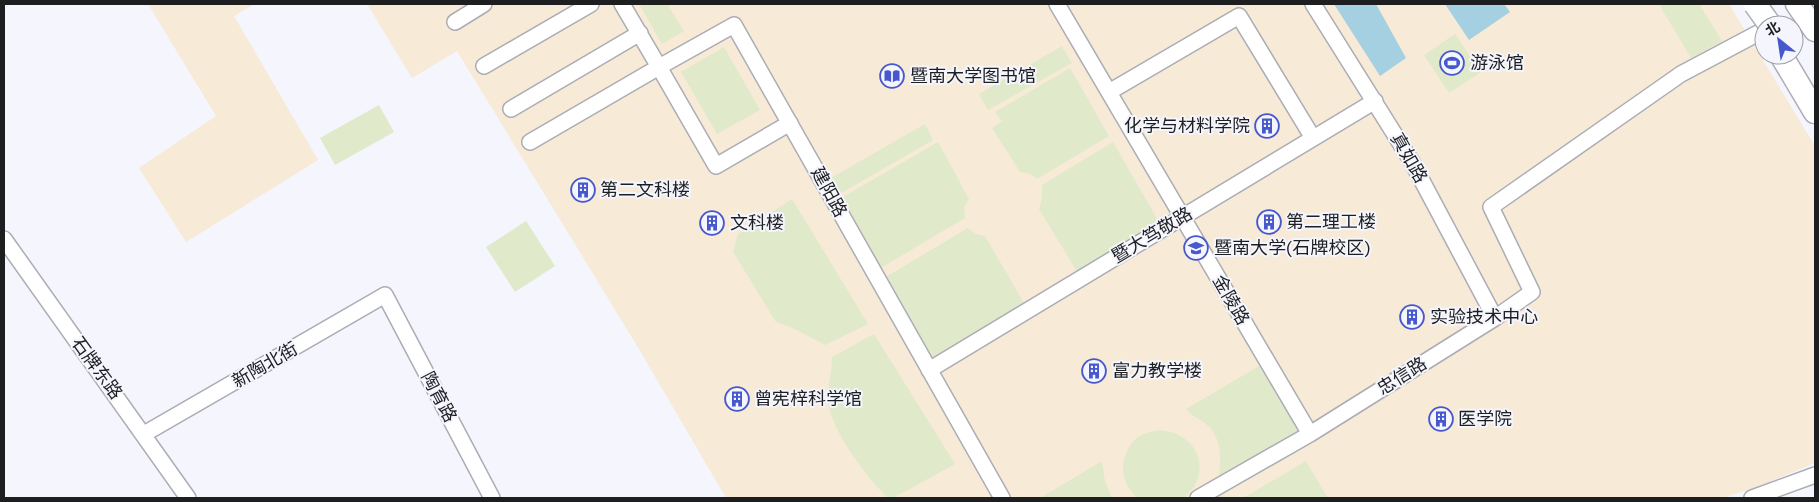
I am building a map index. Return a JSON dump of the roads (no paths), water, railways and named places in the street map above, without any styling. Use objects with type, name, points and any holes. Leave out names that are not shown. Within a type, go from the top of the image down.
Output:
[{"type":"highway","points":[[1751,4],[1758,15]]},
{"type":"highway","points":[[1755,4],[1763,15]]},
{"type":"highway","points":[[1797,4],[1815,30]]},
{"type":"highway","points":[[1786,65],[1815,112]]},
{"type":"highway","points":[[1797,65],[1815,92]]},
{"type":"street","points":[[455,22],[484,4]]},
{"type":"street","points":[[484,66],[591,4]]},
{"type":"street","points":[[622,4],[716,166],[790,123]]},
{"type":"street","name":"金陵路","points":[[1057,4],[1310,434]]},
{"type":"street","name":"真如路","points":[[1313,4],[1412,162],[1495,318]]},
{"type":"street","points":[[1109,92],[1239,16],[1313,138]]},
{"type":"street","name":"建阳路","points":[[659,67],[734,25],[1002,498]]},
{"type":"street","points":[[511,109],[640,33]]},
{"type":"street","name":"忠信路","points":[[1310,434],[1495,318],[1532,292],[1490,207],[1681,74],[1754,35]]},
{"type":"street","points":[[1785,65],[1815,119]]},
{"type":"street","points":[[530,142],[659,67]]},
{"type":"street","name":"暨大笃敬路","points":[[929,370],[1375,101]]},
{"type":"street","name":"石牌东路","points":[[4,238],[188,498]]},
{"type":"street","name":"新陶北街","points":[[144,434],[385,295]]},
{"type":"street","name":"陶育路","points":[[385,295],[492,498]]},
{"type":"street","points":[[1198,498],[1310,434]]},
{"type":"street","points":[[1752,498],[1815,475]]},
{"type":"water","points":[[1334,4],[1376,4],[1406,58],[1380,76]]},
{"type":"water","points":[[1445,4],[1504,4],[1510,12],[1469,40]]},
{"type":"place","name":"游泳馆","points":[[1452,63]]},
{"type":"place","name":"暨南大学图书馆","points":[[892,76]]},
{"type":"place","name":"化学与材料学院","points":[[1267,126]]},
{"type":"place","name":"第二文科楼","points":[[583,190]]},
{"type":"place","name":"第二理工楼","points":[[1269,222]]},
{"type":"place","name":"文科楼","points":[[712,223]]},
{"type":"place","name":"暨南大学(石牌校区)","points":[[1196,248]]},
{"type":"place","name":"实验技术中心","points":[[1412,317]]},
{"type":"place","name":"富力教学楼","points":[[1094,371]]},
{"type":"place","name":"曾宪梓科学馆","points":[[737,399]]},
{"type":"place","name":"医学院","points":[[1441,419]]}]
